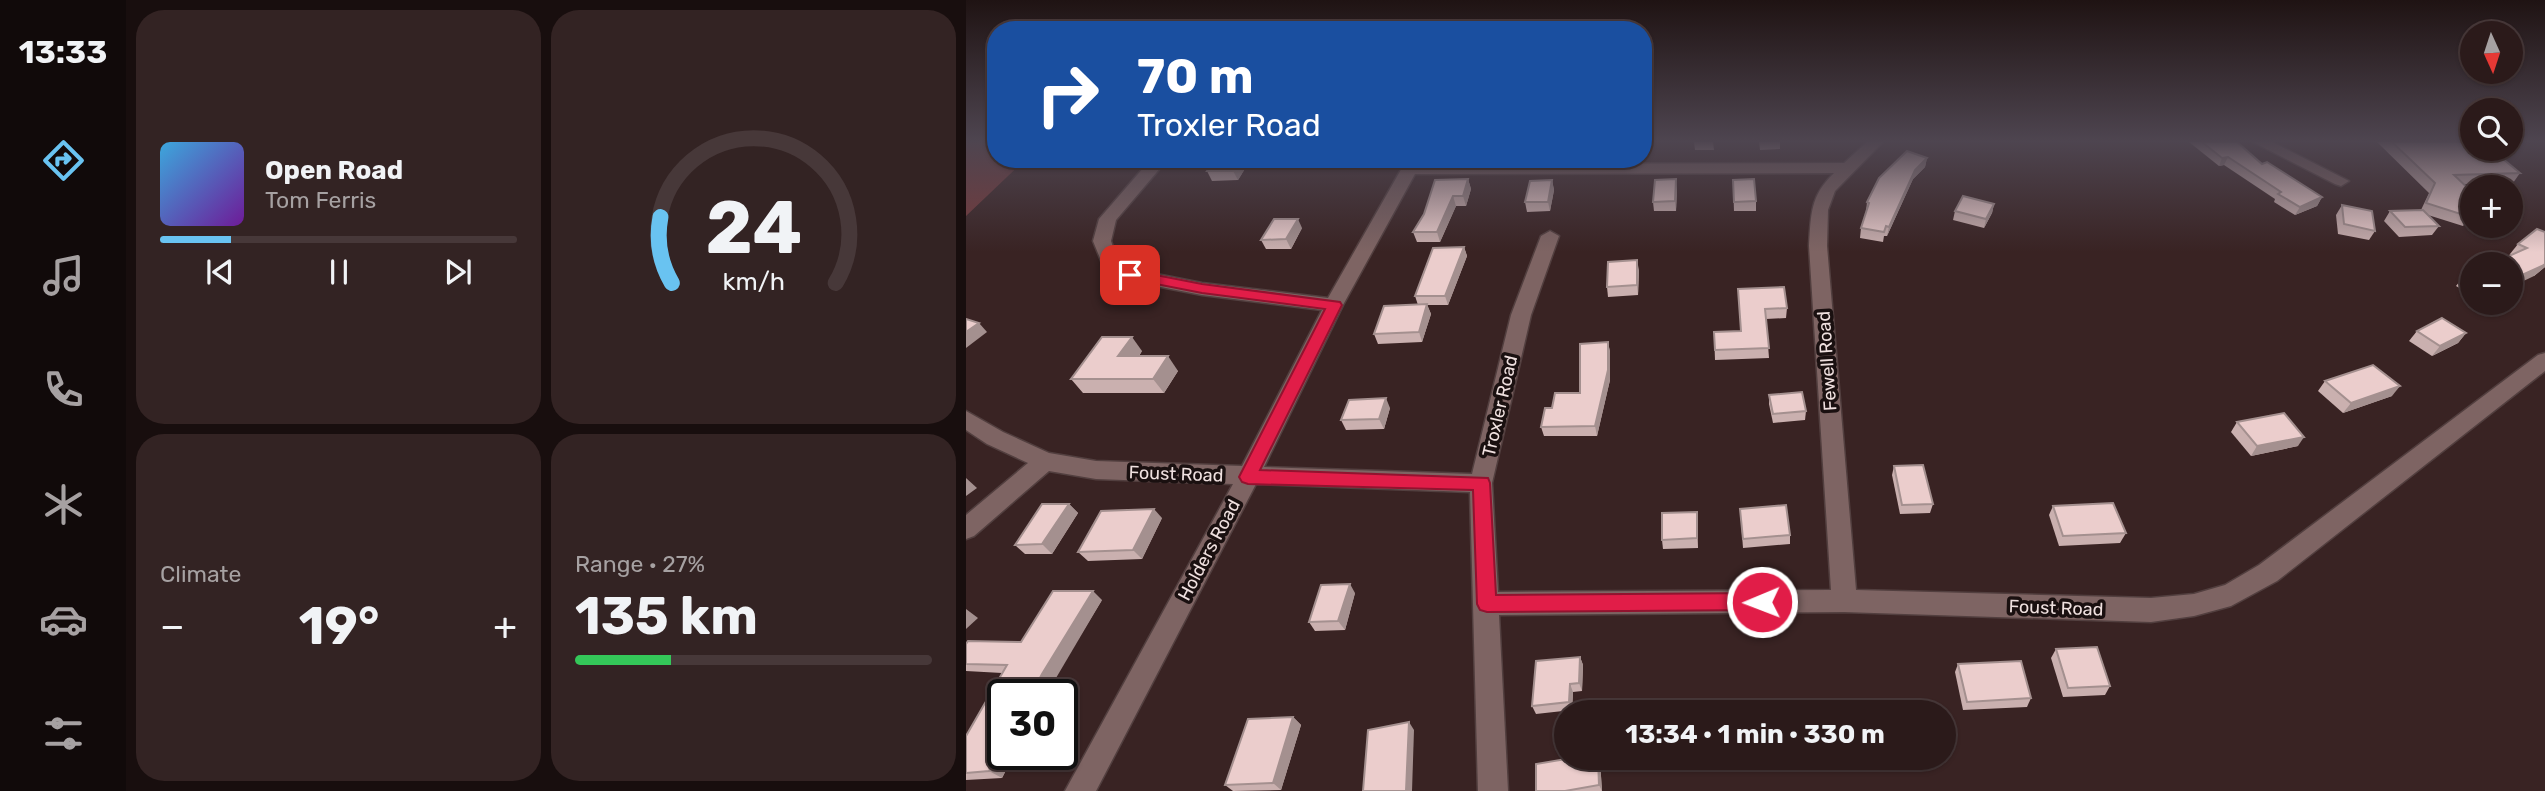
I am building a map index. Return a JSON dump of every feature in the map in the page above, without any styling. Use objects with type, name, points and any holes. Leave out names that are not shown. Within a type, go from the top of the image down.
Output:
[{"type":"street","points":[[1143,179],[1108,219],[1102,242],[1108,259],[1130,275],[1202,289],[1335,305]]},
{"type":"street","name":"Holders Road","points":[[1080,791],[1404,179]]},
{"type":"street","name":"Fewell Road","points":[[1837,179],[1827,189],[1820,210],[1818,246],[1844,601]]},
{"type":"street","points":[[2337,179],[2341,181]]},
{"type":"street","name":"Troxler Road","points":[[1493,791],[1481,483],[1521,315],[1550,236]]},
{"type":"street","name":"Foust Road","points":[[1487,604],[1844,601],[2151,610],[2193,605],[2231,595],[2268,573],[2545,360]]},
{"type":"street","name":"Foust Road","points":[[966,419],[995,438],[1045,461],[1096,471],[1481,483]]},
{"type":"street","points":[[966,529],[1045,461]]},
{"type":"shaded area","points":[[966,179],[1005,179],[966,216]]},
{"type":"building","points":[[1468,179],[1463,196],[1453,196],[1437,232],[1413,232],[1424,214],[1435,180]]},
{"type":"building","points":[[1676,179],[1675,201],[1653,202],[1655,180]]},
{"type":"building","points":[[1754,179],[1756,201],[1734,202],[1733,180]]},
{"type":"building","points":[[1879,179],[1911,179],[1889,227],[1886,226],[1884,232],[1861,228],[1869,203],[1867,202]]},
{"type":"building","points":[[2261,179],[2294,179],[2322,197],[2300,207],[2278,194],[2281,192]]},
{"type":"building","points":[[2431,179],[2460,181],[2460,214],[2426,203],[2435,183]]},
{"type":"building","points":[[1552,180],[1548,202],[1525,202],[1530,181]]},
{"type":"building","points":[[1963,196],[1994,204],[1986,219],[1955,211]]},
{"type":"building","points":[[2342,205],[2372,211],[2375,231],[2344,224]]},
{"type":"building","points":[[2423,210],[2439,226],[2405,227],[2390,211]]},
{"type":"building","points":[[1274,219],[1298,219],[1286,239],[1261,240]]},
{"type":"building","points":[[2537,229],[2545,232],[2545,264],[2523,275],[2523,252],[2518,252],[2527,248],[2518,244]]},
{"type":"building","points":[[1464,247],[1445,296],[1415,296],[1433,248]]},
{"type":"building","points":[[1637,260],[1637,285],[1607,287],[1608,262]]},
{"type":"building","points":[[1784,287],[1787,308],[1765,309],[1769,348],[1715,350],[1714,332],[1741,331],[1738,289]]},
{"type":"building","points":[[1427,304],[1419,332],[1374,334],[1384,306]]},
{"type":"building","points":[[2442,318],[2466,333],[2440,346],[2417,331]]},
{"type":"building","points":[[966,319],[979,323],[966,332]]},
{"type":"building","points":[[1102,337],[1132,337],[1118,356],[1168,356],[1153,379],[1071,379]]},
{"type":"building","points":[[1608,342],[1608,370],[1595,426],[1541,427],[1545,408],[1552,408],[1555,393],[1580,393],[1580,344]]},
{"type":"building","points":[[2373,365],[2400,386],[2351,403],[2325,381]]},
{"type":"building","points":[[1802,392],[1806,411],[1773,414],[1769,395]]},
{"type":"building","points":[[1386,398],[1379,419],[1341,420],[1349,400]]},
{"type":"building","points":[[2284,413],[2304,437],[2257,446],[2237,422]]},
{"type":"building","points":[[1923,465],[1933,504],[1902,505],[1894,466]]},
{"type":"building","points":[[2113,503],[2126,533],[2063,536],[2053,506]]},
{"type":"building","points":[[1042,504],[1069,504],[1042,544],[1015,545]]},
{"type":"building","points":[[1786,505],[1790,535],[1743,539],[1740,509]]},
{"type":"building","points":[[1154,509],[1133,550],[1078,552],[1101,511]]},
{"type":"building","points":[[1697,512],[1697,538],[1662,540],[1662,513]]},
{"type":"building","points":[[1350,584],[1338,621],[1309,622],[1321,585]]},
{"type":"building","points":[[1053,591],[1093,591],[1039,679],[999,679],[1007,665],[966,664],[968,641],[1021,642]]},
{"type":"building","points":[[2097,647],[2110,686],[2068,688],[2056,649]]},
{"type":"building","points":[[1580,657],[1579,683],[1570,684],[1569,700],[1554,700],[1554,704],[1532,706],[1536,661]]},
{"type":"building","points":[[2021,661],[2031,698],[1967,702],[1958,664]]},
{"type":"building","points":[[987,700],[989,771],[966,773],[966,736]]},
{"type":"building","points":[[1293,717],[1273,783],[1225,785],[1248,719]]},
{"type":"building","points":[[1409,722],[1406,791],[1363,791],[1368,730]]},
{"type":"building","points":[[1554,761],[1554,770],[1598,770],[1599,785],[1565,791],[1536,791],[1536,764]]},
{"type":"route","points":[[1130,275],[1202,289],[1335,305],[1248,477],[1481,483],[1487,604],[1762,602]]}]
